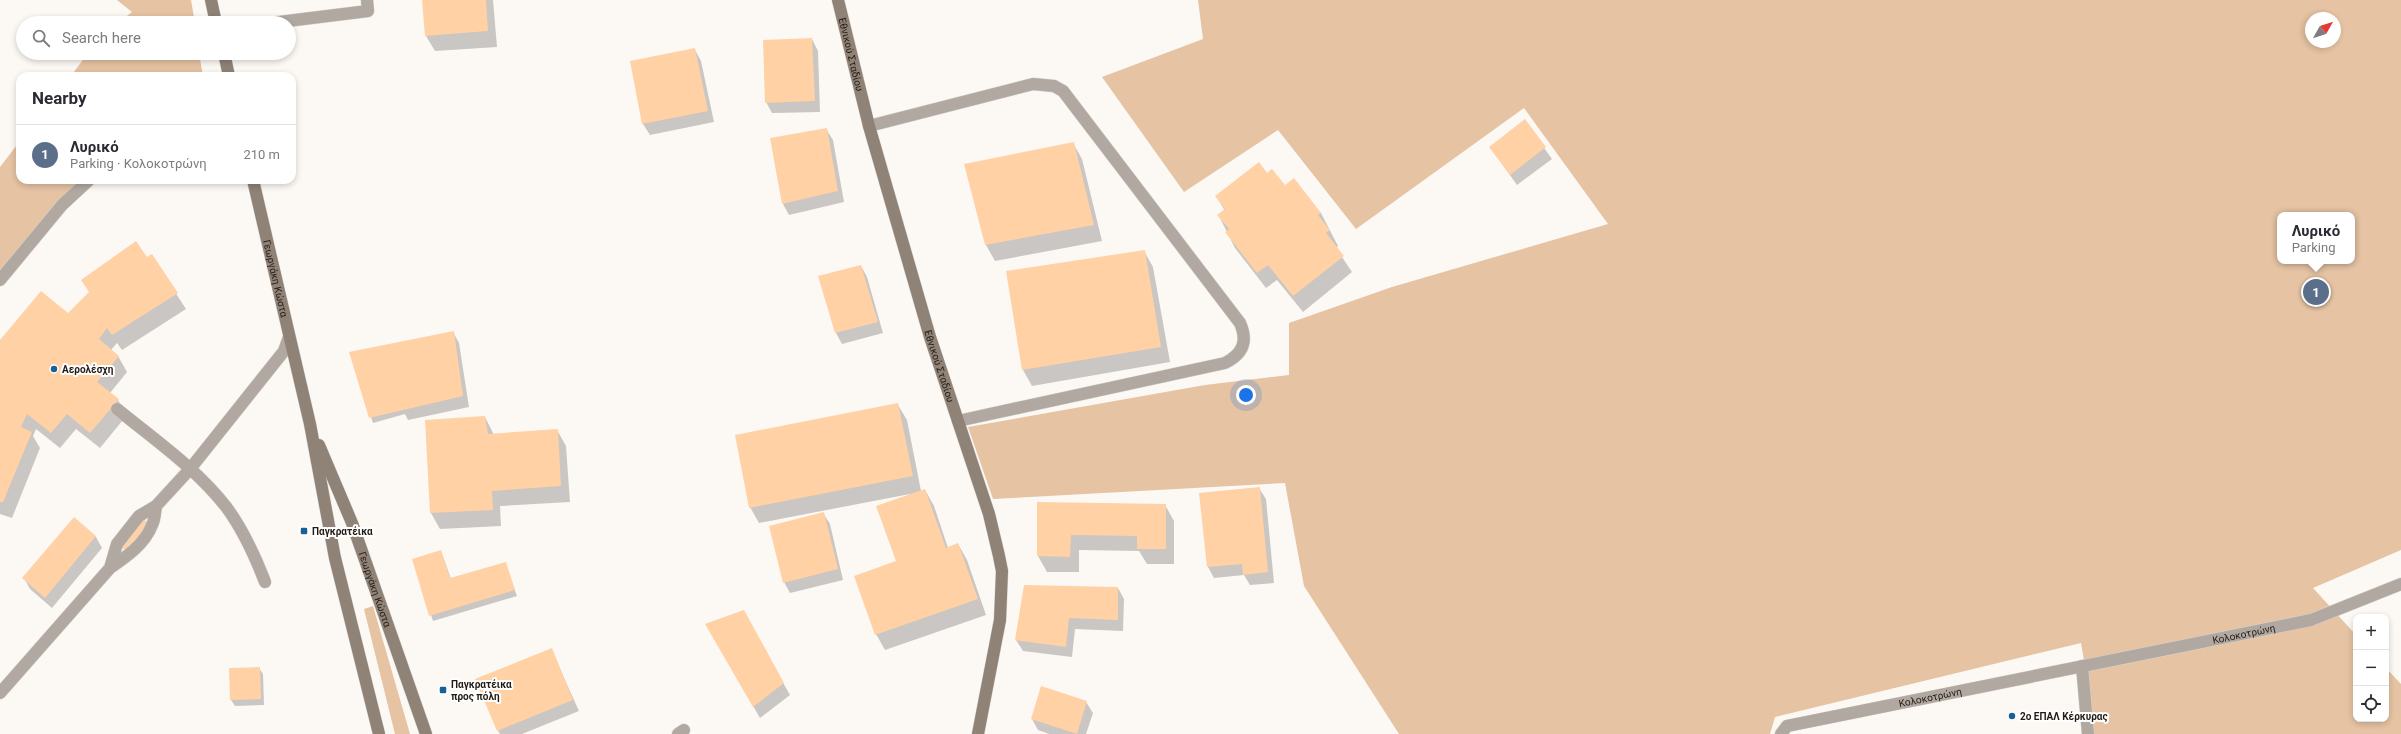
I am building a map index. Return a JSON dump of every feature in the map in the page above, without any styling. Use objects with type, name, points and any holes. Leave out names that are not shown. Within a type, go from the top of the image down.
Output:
[{"type":"main road","points":[[211,0],[214,16]]},
{"type":"main road","name":"Εθνικού Σταδίου","points":[[838,0],[869,126],[930,337],[989,514],[1002,571],[1000,620],[978,734]]},
{"type":"main road","points":[[226,60],[229,72]]},
{"type":"main road","name":"Γεωργάκη Κώστα","points":[[254,184],[310,424],[335,558],[379,734]]},
{"type":"main road","name":"Γεωργάκη Κώστα","points":[[310,424],[352,523],[426,734]]},
{"type":"street","points":[[296,20],[368,11],[367,0]]},
{"type":"street","points":[[869,126],[1033,84],[1054,86],[1063,91],[1240,323],[1245,334],[1244,347],[1236,358],[1225,363],[958,421]]},
{"type":"street","points":[[0,280],[62,205],[86,184]]},
{"type":"street","points":[[110,568],[117,544],[139,516],[156,506],[190,469],[284,351],[289,337]]},
{"type":"street","points":[[117,409],[190,469],[227,508],[254,553],[264,582]]},
{"type":"street","points":[[0,692],[110,568],[130,554],[150,529],[156,506]]},
{"type":"street","name":"Κολοκοτρώνη","points":[[1781,734],[1788,726],[2311,620],[2401,584]]},
{"type":"street","points":[[2082,666],[2088,734]]},
{"type":"shaded area","points":[[117,0],[191,0],[194,16],[127,16],[132,12]]},
{"type":"shaded area","points":[[1198,0],[2401,0],[2401,550],[2313,588],[2353,632],[2353,722],[2389,722],[2389,671],[2401,684],[2401,734],[2093,734],[2090,695],[2081,643],[1775,717],[1770,734],[1399,734],[1304,586],[1285,483],[993,499],[968,427],[1205,385],[1289,375],[1289,323],[1392,287],[1608,224],[1524,108],[1356,229],[1278,130],[1184,192],[1102,77],[1203,39]]},
{"type":"shaded area","points":[[83,60],[200,60],[202,72],[74,72]]},
{"type":"shaded area","points":[[16,146],[16,184],[80,184],[0,276],[0,167]]},
{"type":"shaded area","points":[[373,606],[410,734],[395,734],[364,609]]},
{"type":"building","points":[[422,0],[486,0],[488,31],[425,36]]},
{"type":"building","points":[[812,38],[815,101],[765,103],[763,40]]},
{"type":"building","points":[[695,48],[708,111],[642,124],[630,61]]},
{"type":"building","points":[[1525,119],[1546,147],[1510,175],[1489,147]]},
{"type":"building","points":[[827,128],[838,191],[782,204],[770,138]]},
{"type":"building","points":[[1074,142],[1094,225],[985,245],[964,164]]},
{"type":"building","points":[[1259,162],[1267,173],[1272,169],[1285,185],[1294,178],[1321,213],[1318,215],[1330,230],[1326,233],[1344,256],[1293,296],[1268,265],[1257,273],[1225,232],[1229,229],[1217,215],[1225,209],[1215,196]]},
{"type":"building","points":[[136,241],[147,257],[152,254],[178,293],[112,335],[107,328],[99,339],[119,356],[97,382],[119,399],[90,433],[67,414],[51,433],[27,414],[21,427],[32,432],[3,502],[0,502],[0,340],[41,291],[68,313],[89,292],[81,280]]},
{"type":"building","points":[[1145,250],[1161,347],[1022,370],[1006,271]]},
{"type":"building","points":[[861,265],[878,322],[835,333],[818,276]]},
{"type":"building","points":[[454,331],[463,396],[369,418],[349,352]]},
{"type":"building","points":[[898,403],[913,476],[749,508],[735,435]]},
{"type":"building","points":[[485,416],[488,434],[558,429],[561,486],[492,491],[493,510],[430,513],[425,420]]},
{"type":"building","points":[[1260,487],[1268,572],[1243,575],[1242,564],[1207,567],[1199,493]]},
{"type":"building","points":[[925,489],[946,548],[958,543],[978,599],[875,635],[854,576],[896,561],[876,506]]},
{"type":"building","points":[[1037,502],[1166,504],[1166,549],[1137,549],[1137,536],[1071,535],[1070,557],[1037,556]]},
{"type":"building","points":[[824,512],[838,569],[783,583],[769,526]]},
{"type":"building","points":[[139,516],[152,525],[130,554],[117,544]]},
{"type":"building","points":[[74,517],[96,536],[45,598],[22,578]]},
{"type":"building","points":[[441,550],[450,578],[506,562],[515,590],[429,616],[412,559]]},
{"type":"building","points":[[1024,585],[1118,587],[1118,620],[1069,618],[1066,647],[1015,640]]},
{"type":"building","points":[[744,610],[784,683],[753,707],[705,624]]},
{"type":"building","points":[[552,648],[573,700],[497,731],[475,679]]},
{"type":"building","points":[[260,667],[261,699],[230,700],[229,668]]},
{"type":"building","points":[[1041,686],[1087,701],[1077,734],[1031,719]]},
{"type":"place","name":"Λυρικό","points":[[2316,292]]},
{"type":"place","name":"Αερολέσχη","points":[[54,369]]},
{"type":"place","name":"Παγκρατέικα","points":[[304,531]]},
{"type":"place","name":"Παγκρατέικα προς πόλη","points":[[443,690]]},
{"type":"place","name":"2ο ΕΠΑΛ Κέρκυρας","points":[[2012,716]]}]
